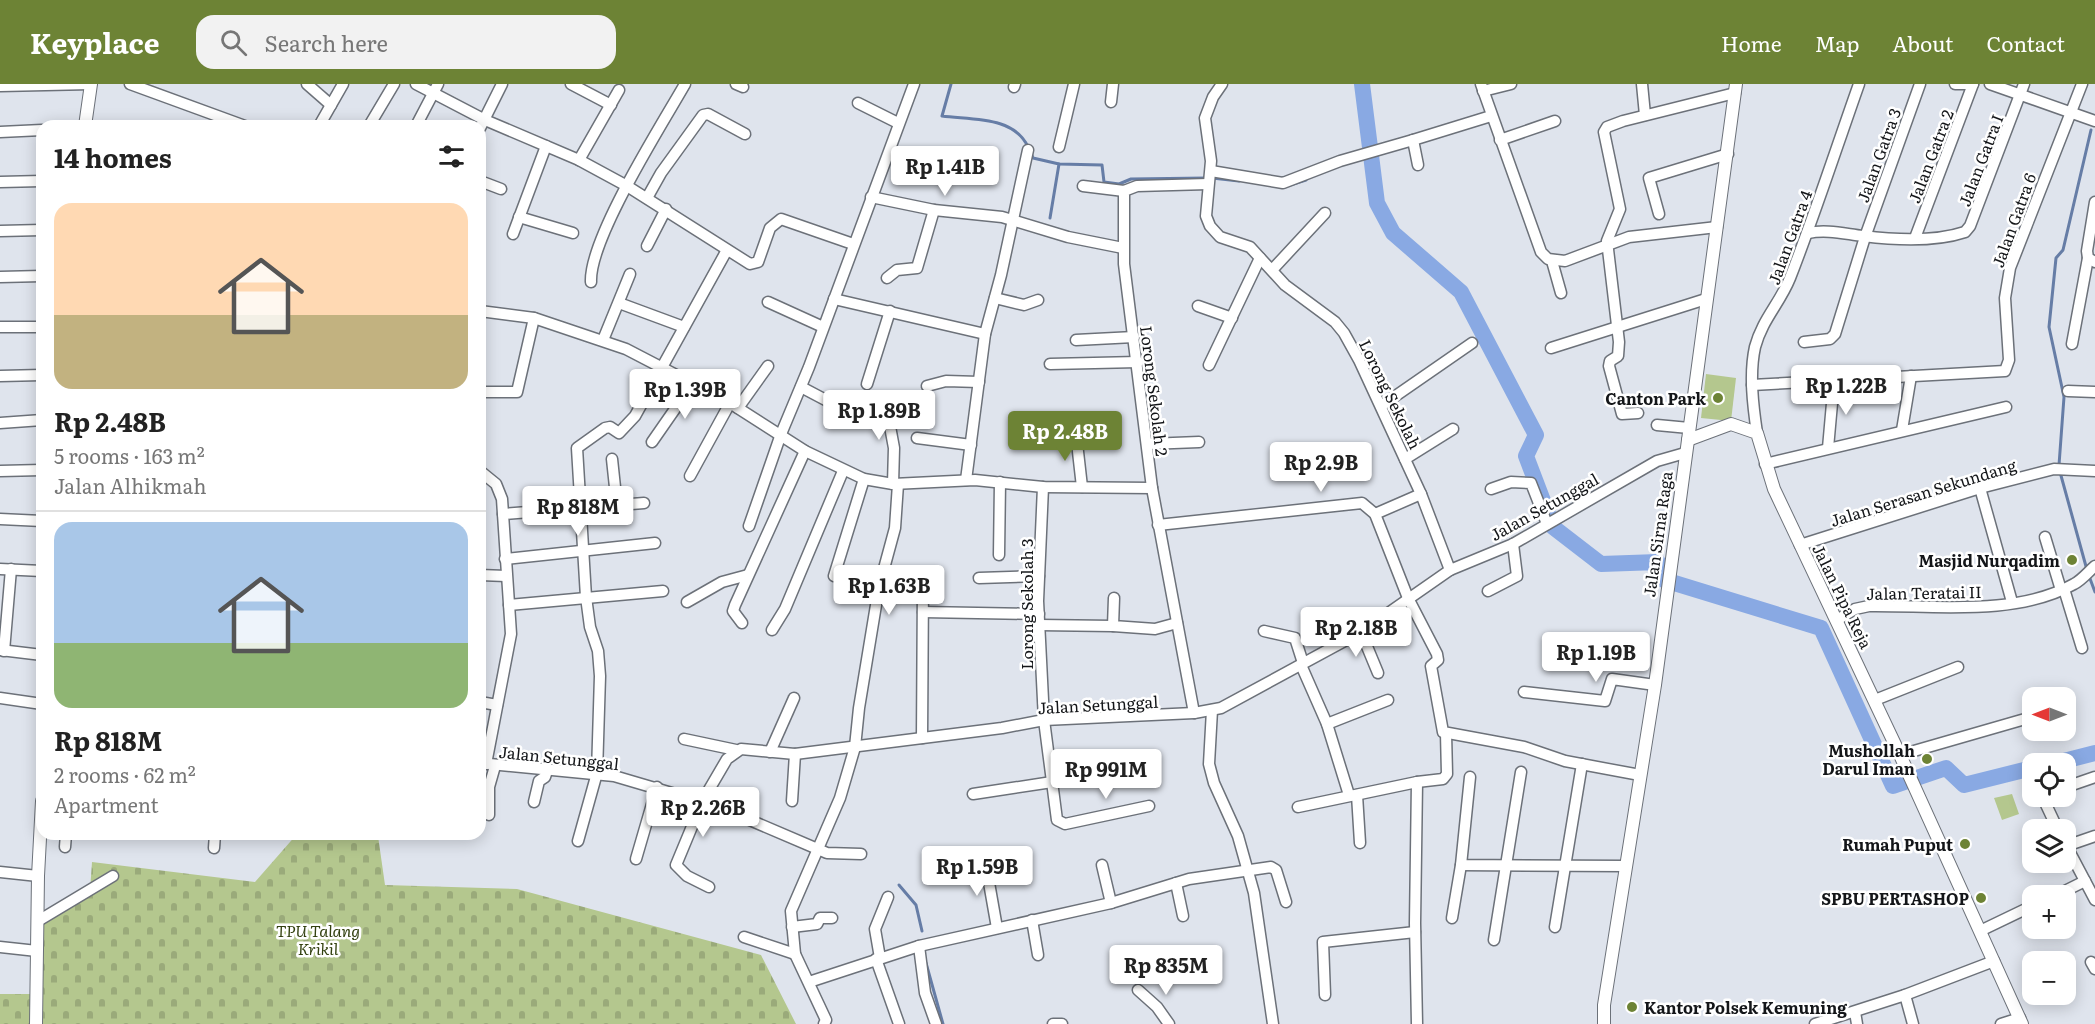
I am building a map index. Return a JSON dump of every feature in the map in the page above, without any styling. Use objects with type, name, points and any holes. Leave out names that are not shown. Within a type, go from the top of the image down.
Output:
[{"type":"street","points":[[0,86],[91,84],[87,120]]},
{"type":"street","points":[[307,84],[331,105]]},
{"type":"street","points":[[322,120],[343,84]]},
{"type":"street","points":[[373,120],[394,84]]},
{"type":"street","points":[[416,84],[435,88],[477,120]]},
{"type":"street","points":[[484,120],[502,84]]},
{"type":"street","points":[[571,84],[611,105]]},
{"type":"street","points":[[591,282],[592,264],[627,186],[685,84]]},
{"type":"street","points":[[750,526],[781,434],[801,387],[914,84]]},
{"type":"street","points":[[1059,147],[1074,84]]},
{"type":"street","points":[[1110,102],[1113,84]]},
{"type":"street","name":"Lorong Sekolah","points":[[1222,84],[1213,97],[1205,118],[1209,178],[1206,216],[1212,230],[1220,237],[1250,247],[1297,295],[1326,315],[1344,333],[1381,406],[1421,494],[1450,570]]},
{"type":"street","points":[[1511,84],[1482,87],[1541,252],[1552,261],[1561,293]]},
{"type":"street","points":[[1642,84],[1645,115]]},
{"type":"street","name":"Jalan Gatra 4","points":[[1757,433],[1752,385],[1754,353],[1760,332],[1767,316],[1782,299],[1808,233],[1859,84]]},
{"type":"street","name":"Jalan Gatra 3","points":[[1804,342],[1830,339],[1835,334],[1865,237],[1920,84]]},
{"type":"street","points":[[1955,84],[1973,84]]},
{"type":"street","name":"Jalan Gatra 2","points":[[1914,238],[1973,84]]},
{"type":"street","points":[[1990,84],[2095,121]]},
{"type":"street","name":"Jalan Gatra I","points":[[1808,233],[1827,231],[1865,237],[1914,238],[1960,233],[1971,226],[2024,84]]},
{"type":"street","name":"Jalan Gatra 6","points":[[1752,385],[1998,373],[2008,367],[2005,298],[2010,268],[2082,84]]},
{"type":"street","points":[[138,85],[229,120]]},
{"type":"street","points":[[419,120],[435,88]]},
{"type":"street","points":[[1638,413],[1622,414],[1609,366],[1610,361],[1618,356],[1619,342],[1615,326],[1608,244],[1610,229],[1620,209],[1604,132],[1607,127],[1615,124],[1736,89]]},
{"type":"street","name":"Jalan Sirna Raga","points":[[1604,1024],[1655,685],[1736,89]]},
{"type":"street","points":[[579,160],[619,90]]},
{"type":"street","points":[[858,103],[898,123]]},
{"type":"street","points":[[647,198],[661,173],[703,114],[708,114],[745,134]]},
{"type":"street","points":[[1083,186],[1124,191],[1137,186],[1209,178],[1283,183],[1371,151],[1491,116]]},
{"type":"street","points":[[1500,140],[1555,121]]},
{"type":"street","points":[[486,125],[579,160],[666,209],[750,264],[756,264],[774,222],[784,219],[853,244]]},
{"type":"street","points":[[0,132],[36,130]]},
{"type":"street","points":[[1413,140],[1418,165]]},
{"type":"street","points":[[513,234],[546,146]]},
{"type":"street","points":[[966,480],[985,334],[1028,150]]},
{"type":"street","points":[[1659,214],[1649,178],[1728,154]]},
{"type":"street","points":[[0,182],[36,181]]},
{"type":"street","points":[[486,183],[501,189]]},
{"type":"street","name":"Lorong Sekolah 2","points":[[1124,191],[1123,248],[1152,488],[1194,713]]},
{"type":"street","points":[[872,197],[934,210],[1013,220],[1068,237],[1123,248]]},
{"type":"street","points":[[2072,344],[2092,260],[2095,201]]},
{"type":"street","points":[[647,246],[666,209]]},
{"type":"street","points":[[887,278],[897,270],[916,268],[934,210]]},
{"type":"street","points":[[1272,270],[1325,213]]},
{"type":"street","points":[[519,218],[573,233]]},
{"type":"street","points":[[1552,261],[1574,258],[1629,237],[1717,227]]},
{"type":"street","points":[[0,231],[36,230]]},
{"type":"street","points":[[578,841],[597,773],[599,659],[586,597],[577,447],[605,428],[611,428],[617,434],[635,416],[727,250]]},
{"type":"street","points":[[1209,365],[1260,258]]},
{"type":"street","points":[[603,340],[630,274]]},
{"type":"street","points":[[0,277],[36,276]]},
{"type":"street","points":[[834,298],[985,334]]},
{"type":"street","points":[[995,298],[1024,305],[1038,300]]},
{"type":"street","points":[[1551,348],[1706,298]]},
{"type":"street","points":[[768,302],[823,327]]},
{"type":"street","points":[[619,303],[684,327]]},
{"type":"street","points":[[1198,306],[1232,318]]},
{"type":"street","points":[[486,312],[534,318],[603,340],[664,367],[734,406],[805,451],[864,479],[895,484],[966,480],[1043,487],[1152,488]]},
{"type":"street","points":[[867,384],[890,312]]},
{"type":"street","points":[[486,392],[517,392],[534,318]]},
{"type":"street","points":[[0,327],[36,327]]},
{"type":"street","points":[[1076,340],[1134,337]]},
{"type":"street","points":[[1381,406],[1472,343]]},
{"type":"street","points":[[1050,364],[1138,362]]},
{"type":"street","points":[[690,476],[734,406],[768,366]]},
{"type":"street","points":[[0,376],[36,375]]},
{"type":"street","points":[[1902,430],[1911,376]]},
{"type":"street","points":[[927,386],[946,381],[979,382]]},
{"type":"street","points":[[1828,448],[1834,381]]},
{"type":"street","points":[[652,442],[693,383]]},
{"type":"street","points":[[801,387],[856,416]]},
{"type":"street","points":[[2068,391],[2095,392]]},
{"type":"street","points":[[825,1024],[826,1020],[795,954],[791,911],[840,798],[855,747],[859,708],[879,587],[895,528],[894,448],[889,422],[892,403]]},
{"type":"street","points":[[1765,464],[2006,407]]},
{"type":"street","points":[[0,423],[36,420]]},
{"type":"street","points":[[1024,421],[1072,426],[1076,434],[1082,488]]},
{"type":"street","points":[[1657,425],[1688,434],[1731,424],[1757,433]]},
{"type":"street","points":[[1405,459],[1453,429]]},
{"type":"street","name":"Jalan Pipa Reja","points":[[1757,433],[1765,464],[1800,545],[1875,700],[1980,931]]},
{"type":"street","points":[[917,438],[971,445]]},
{"type":"street","points":[[1148,444],[1198,442]]},
{"type":"street","points":[[742,623],[733,609],[805,451]]},
{"type":"street","name":"Jalan Setunggal","points":[[684,739],[736,750],[795,754],[1044,720],[1194,713],[1230,705],[1361,632],[1450,570],[1513,544],[1657,461],[1685,453]]},
{"type":"street","points":[[612,459],[616,506]]},
{"type":"street","name":"Jalan Serasan Sekundang","points":[[1800,545],[1980,488],[2054,469],[2095,471]]},
{"type":"street","points":[[0,471],[36,470]]},
{"type":"street","points":[[772,630],[785,609],[843,471]]},
{"type":"street","points":[[486,475],[491,478],[500,492],[511,634],[487,764],[489,815]]},
{"type":"street","points":[[834,576],[864,479]]},
{"type":"street","points":[[999,555],[1000,482]]},
{"type":"street","points":[[1491,489],[1511,482],[1531,483],[1550,522]]},
{"type":"street","name":"Lorong Sekolah 3","points":[[1043,487],[1039,619],[1044,720],[1057,820],[1061,824],[1149,806]]},
{"type":"street","points":[[1980,488],[2012,602]]},
{"type":"street","points":[[1375,514],[1421,494]]},
{"type":"street","points":[[503,514],[644,503]]},
{"type":"street","points":[[1158,525],[1362,503],[1375,514],[1408,598],[1437,654],[1438,660],[1431,668],[1441,730],[1446,733],[1524,747],[1582,765],[1640,775]]},
{"type":"street","points":[[0,519],[36,521]]},
{"type":"street","points":[[2045,537],[2082,648]]},
{"type":"street","points":[[505,559],[655,543]]},
{"type":"street","points":[[1488,591],[1517,576],[1513,544]]},
{"type":"street","name":"Jalan Teratai II","points":[[1837,620],[1855,609],[1869,606],[1968,607],[2012,602],[2062,589],[2083,578],[2094,566]]},
{"type":"street","points":[[36,571],[5,569],[2,651],[36,654]]},
{"type":"street","points":[[687,602],[722,582],[748,574]]},
{"type":"street","points":[[486,575],[506,576]]},
{"type":"street","points":[[979,578],[1039,576]]},
{"type":"street","points":[[922,738],[924,581]]},
{"type":"street","points":[[509,605],[663,591]]},
{"type":"street","points":[[1113,626],[1114,598]]},
{"type":"street","points":[[923,612],[1155,628],[1177,624]]},
{"type":"street","points":[[1264,631],[1295,638],[1302,664],[1353,795],[1360,843]]},
{"type":"street","points":[[1361,632],[1378,673]]},
{"type":"street","points":[[1875,700],[1958,668]]},
{"type":"street","points":[[1524,692],[1605,701],[1612,679],[1655,685]]},
{"type":"street","points":[[0,698],[36,703]]},
{"type":"street","points":[[770,753],[794,698]]},
{"type":"street","points":[[1327,724],[1388,700]]},
{"type":"street","points":[[486,703],[497,705]]},
{"type":"street","points":[[1212,710],[1208,753],[1211,774],[1238,836],[1248,870],[1257,907],[1273,1024]]},
{"type":"street","points":[[1900,755],[2022,720]]},
{"type":"street","points":[[1298,807],[1446,776],[1446,733]]},
{"type":"street","points":[[709,887],[687,876],[676,865],[703,800],[727,759],[736,750]]},
{"type":"street","points":[[792,801],[795,754]]},
{"type":"street","name":"Jalan Setunggal","points":[[487,764],[547,771],[597,773],[657,787],[692,801],[703,800],[836,855],[861,854]]},
{"type":"street","points":[[1555,927],[1582,765]]},
{"type":"street","points":[[534,802],[539,781],[545,777],[547,771]]},
{"type":"street","points":[[1494,940],[1521,772]]},
{"type":"street","points":[[1452,918],[1461,865],[1470,777]]},
{"type":"street","points":[[2076,784],[2095,777]]},
{"type":"street","points":[[973,794],[1052,782]]},
{"type":"street","points":[[1417,782],[1415,932],[1417,1024]]},
{"type":"street","points":[[636,859],[657,787]]},
{"type":"street","points":[[2076,842],[2095,836]]},
{"type":"street","points":[[36,1024],[40,840]]},
{"type":"street","points":[[65,847],[66,840]]},
{"type":"street","points":[[214,848],[215,840]]},
{"type":"street","points":[[985,861],[997,928]]},
{"type":"street","points":[[2076,864],[2095,900]]},
{"type":"street","points":[[1102,865],[1111,903]]},
{"type":"street","points":[[1461,865],[1626,866]]},
{"type":"street","points":[[809,982],[919,946],[1111,903],[1176,883],[1248,870],[1275,868],[1286,902]]},
{"type":"street","points":[[0,872],[38,876]]},
{"type":"street","points":[[38,921],[113,876]]},
{"type":"street","points":[[2076,886],[2085,881]]},
{"type":"street","points":[[1176,883],[1182,916]]},
{"type":"street","points":[[888,897],[875,929],[878,959],[899,1024]]},
{"type":"street","points":[[2001,1024],[2021,1021],[1980,931],[2022,911]]},
{"type":"street","points":[[792,927],[817,924],[820,918],[832,918]]},
{"type":"street","points":[[1032,920],[1038,955]]},
{"type":"street","points":[[1325,995],[1323,942],[1415,932]]},
{"type":"street","points":[[744,937],[795,954]]},
{"type":"street","points":[[919,946],[925,993],[936,1024]]},
{"type":"street","points":[[0,947],[38,951]]},
{"type":"street","points":[[1815,1024],[1905,995],[1994,962]]},
{"type":"street","points":[[1138,990],[1157,1007],[1169,1024]]},
{"type":"street","points":[[1905,995],[1912,1024]]},
{"type":"street","points":[[1855,1012],[1857,1024]]},
{"type":"street","points":[[1053,1024],[1062,1024]]},
{"type":"green space","name":"Canton Park","points":[[1706,374],[1736,378],[1731,421],[1701,418]]},
{"type":"green space","points":[[2012,794],[2019,814],[2002,820],[1994,798]]},
{"type":"green space","name":"TPU Talang Krikil","points":[[292,840],[379,840],[385,885],[517,889],[761,955],[796,1024],[0,1024],[0,994],[35,994],[43,923],[90,891],[92,862],[255,882]]},
{"type":"waterway","points":[[951,84],[942,116],[979,119],[1003,125],[1022,137],[1028,147]]},
{"type":"waterway","points":[[1362,84],[1377,203],[1393,233],[1461,292],[1536,435],[1526,456],[1553,527],[1601,564],[1658,562],[1658,578],[1821,628],[1893,786],[1946,768],[1964,785],[2022,770]]},
{"type":"waterway","points":[[2059,465],[2064,397],[2049,327],[2056,258],[2063,250],[2091,130]]},
{"type":"waterway","points":[[1031,153],[1033,158],[1059,164],[1102,165],[1104,182],[1119,184],[1131,179],[1206,178]]},
{"type":"waterway","points":[[1050,218],[1059,164]]},
{"type":"waterway","points":[[1212,178],[1239,181]]},
{"type":"waterway","points":[[1290,185],[1306,180]]},
{"type":"waterway","points":[[2060,472],[2087,570]]},
{"type":"waterway","points":[[2089,576],[2095,592]]},
{"type":"waterway","points":[[2076,758],[2095,753]]},
{"type":"waterway","points":[[899,885],[916,905],[922,931]]},
{"type":"waterway","points":[[926,963],[943,1024]]},
{"type":"place","name":"Canton Park","points":[[1718,398]]},
{"type":"place","name":"Masjid Nurqadim","points":[[2072,560]]},
{"type":"place","name":"Mushollah Darul Iman","points":[[1927,759]]},
{"type":"place","name":"Rumah Puput","points":[[1965,844]]},
{"type":"place","name":"SPBU PERTASHOP","points":[[1981,898]]},
{"type":"place","name":"Kantor Polsek Kemuning","points":[[1632,1007]]}]
